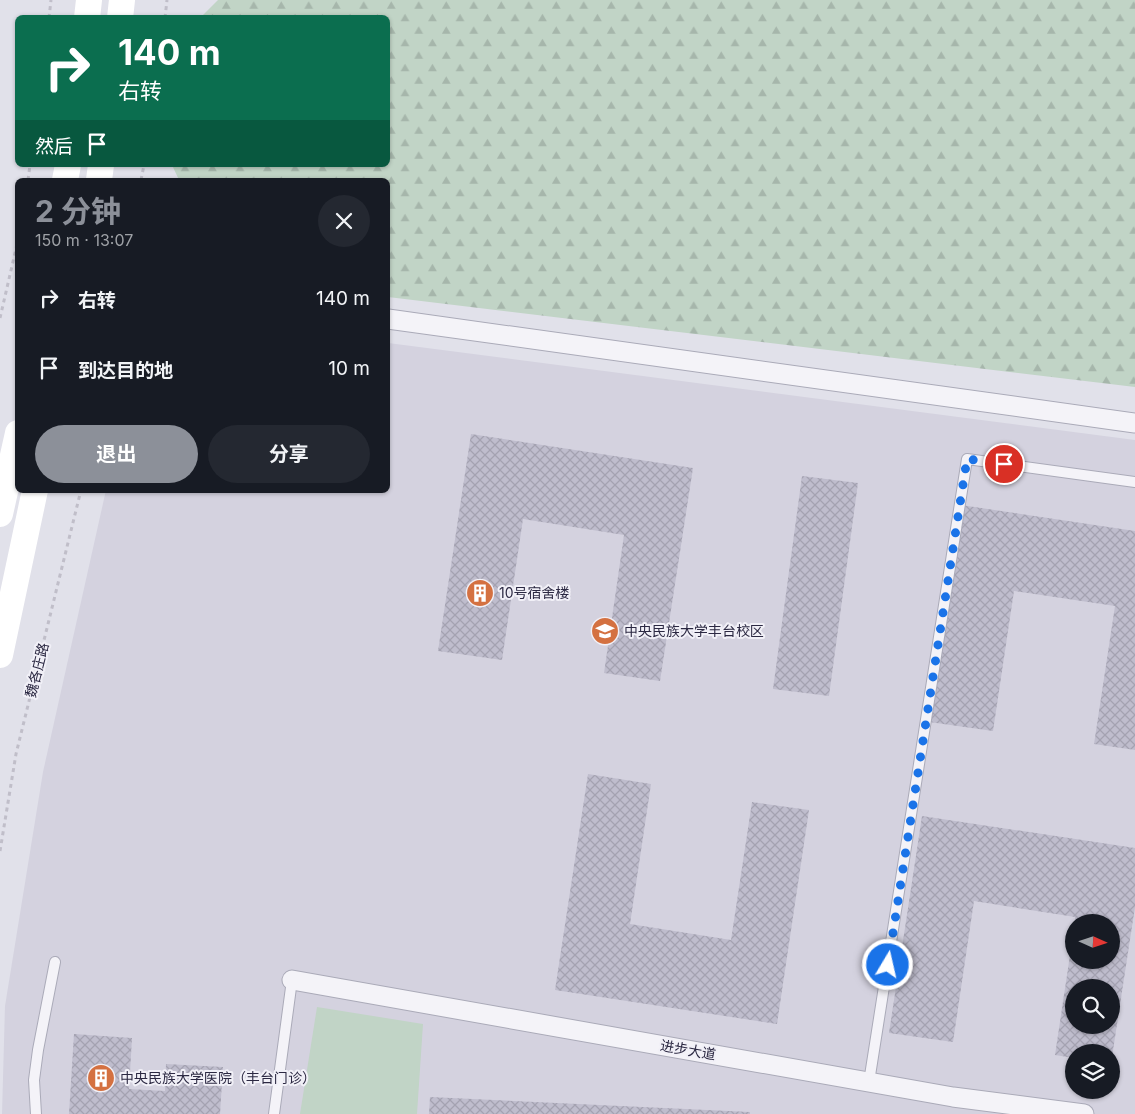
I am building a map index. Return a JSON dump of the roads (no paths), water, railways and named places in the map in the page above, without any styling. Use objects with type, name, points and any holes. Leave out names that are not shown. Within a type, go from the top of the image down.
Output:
[{"type":"main road","points":[[88,15],[90,0]]},
{"type":"main road","points":[[120,15],[122,0]]},
{"type":"main road","points":[[0,514],[15,446]]},
{"type":"main road","points":[[0,655],[34,493]]},
{"type":"street","points":[[390,319],[1135,423]]},
{"type":"street","name":"进步大道","points":[[292,980],[869,1082],[953,1106],[1084,1114]]},
{"type":"lane","points":[[869,1082],[967,459],[1135,482]]},
{"type":"lane","points":[[36,1114],[34,1080],[55,962]]},
{"type":"lane","points":[[274,1114],[292,980]]},
{"type":"place","name":"10号宿舍楼","points":[[480,593]]},
{"type":"place","name":"中央民族大学丰台校区","points":[[605,631]]},
{"type":"place","name":"中央民族大学医院（丰台门诊）","points":[[101,1078]]}]
